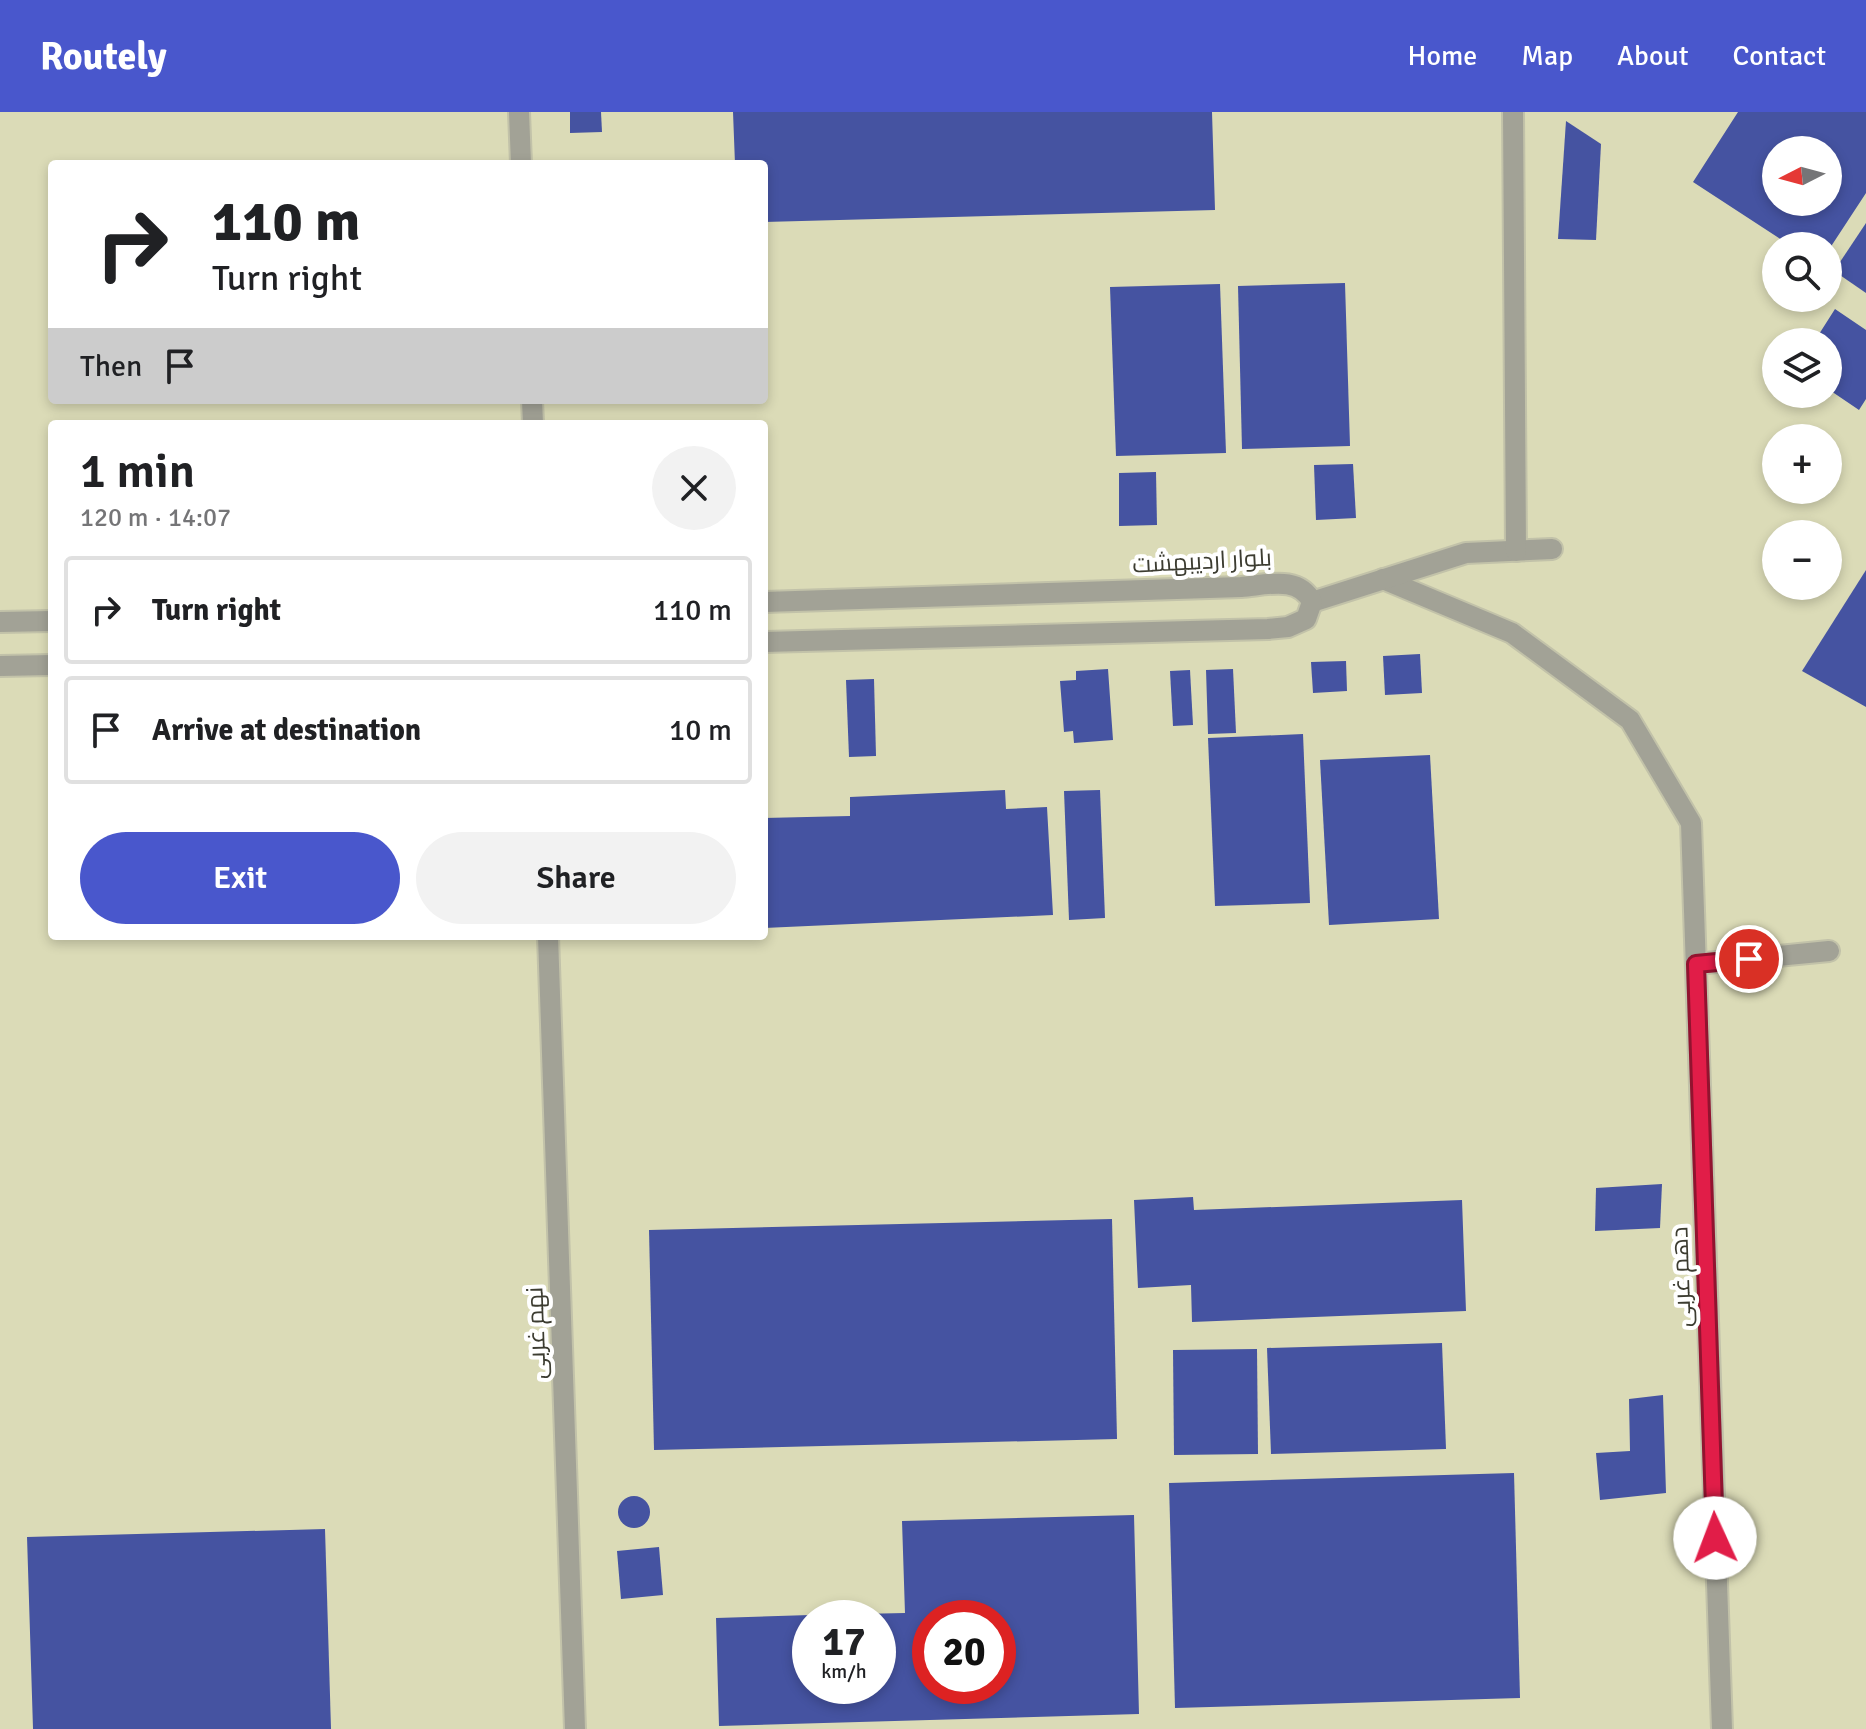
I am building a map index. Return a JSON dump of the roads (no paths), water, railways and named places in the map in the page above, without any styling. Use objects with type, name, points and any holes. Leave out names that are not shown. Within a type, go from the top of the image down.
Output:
[{"type":"street","points":[[519,112],[521,160]]},
{"type":"street","points":[[1513,112],[1516,551]]},
{"type":"street","points":[[768,642],[1288,627],[1306,619],[1312,602],[1466,553],[1552,549]]},
{"type":"street","name":"دهم غربی","points":[[1383,579],[1512,633],[1630,720],[1691,823],[1722,1729]]},
{"type":"street","name":"بلوار اردیبهشت","points":[[768,602],[1226,588],[1288,583],[1307,591],[1312,602]]},
{"type":"street","points":[[0,622],[48,621]]},
{"type":"street","points":[[0,666],[48,665]]},
{"type":"street","name":"نهم غربی","points":[[548,940],[575,1729]]},
{"type":"street","points":[[1696,964],[1829,951]]}]
